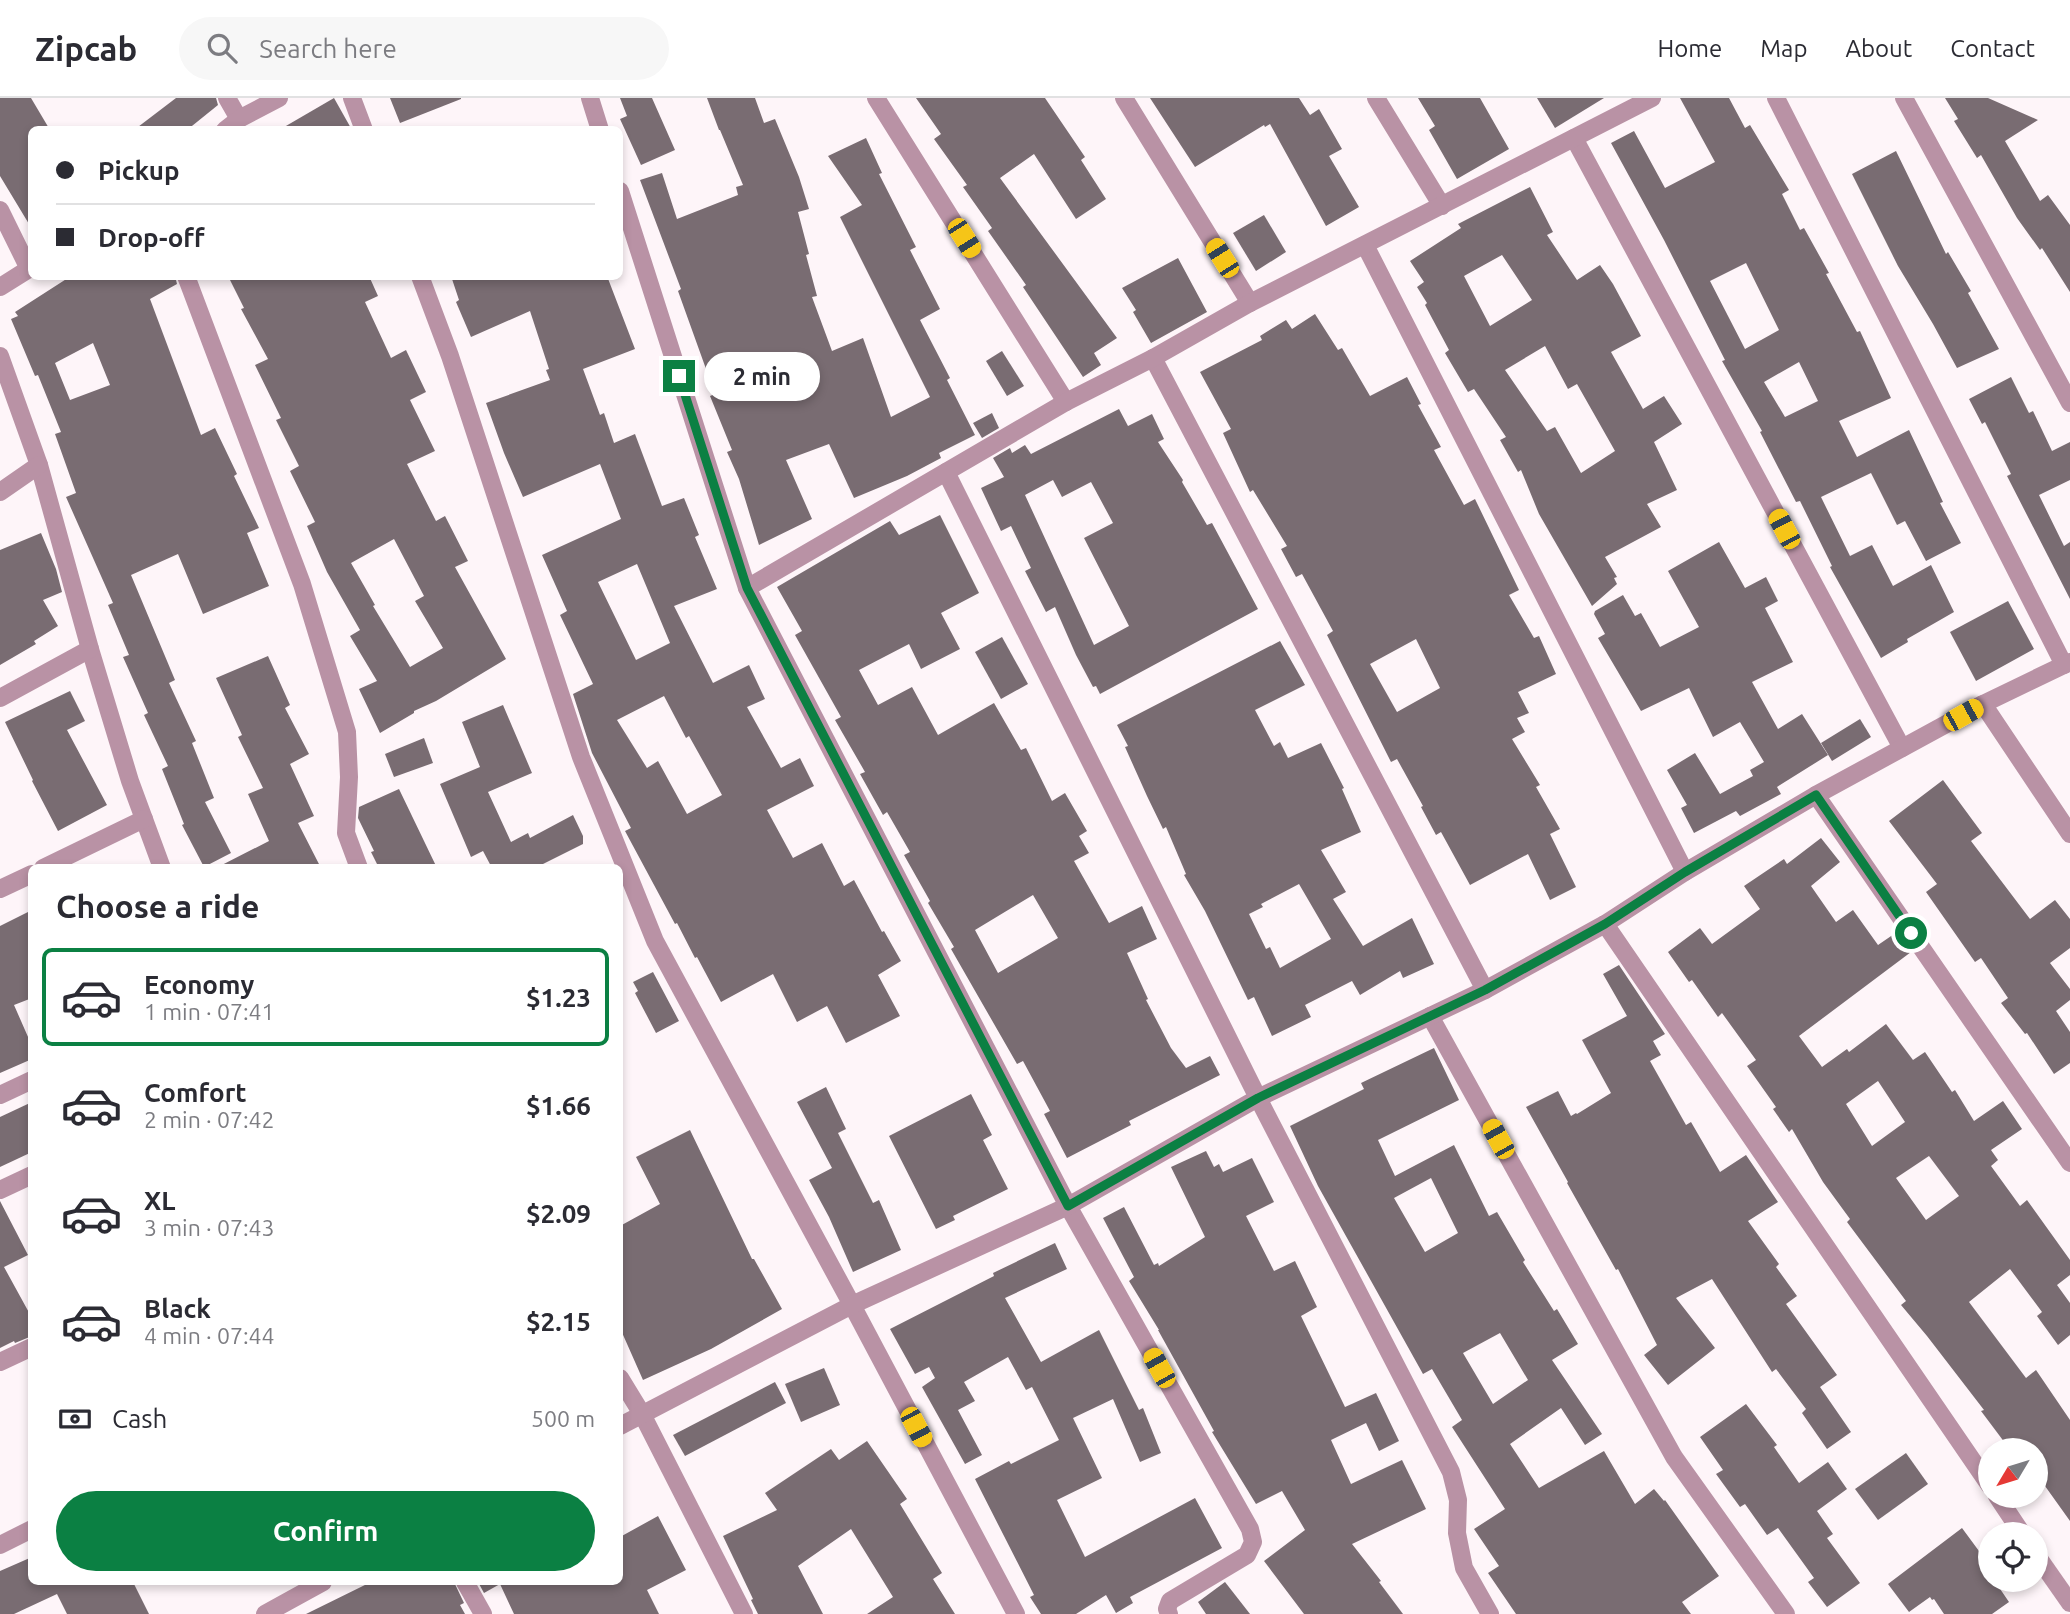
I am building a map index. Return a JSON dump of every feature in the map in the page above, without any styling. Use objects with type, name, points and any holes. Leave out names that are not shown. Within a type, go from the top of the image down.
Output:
[{"type":"street","points":[[227,98],[232,124],[279,98]]},
{"type":"street","points":[[352,98],[362,126]]},
{"type":"street","points":[[590,98],[599,126]]},
{"type":"street","points":[[876,98],[1066,402]]},
{"type":"street","points":[[1124,98],[1250,303]]},
{"type":"street","points":[[1376,98],[1442,206]]},
{"type":"street","points":[[747,588],[1066,402],[1153,358],[1250,303],[1574,138],[1628,103],[1652,98]]},
{"type":"street","points":[[623,1424],[852,1305],[1068,1206],[1258,1098],[1485,990],[1605,924],[1685,872],[1816,795],[1983,704],[2067,663],[1776,98]]},
{"type":"street","points":[[1905,98],[2070,403]]},
{"type":"street","points":[[1574,138],[1902,748]]},
{"type":"street","points":[[623,200],[747,588],[1068,1206],[1250,1529],[1253,1542],[1247,1555],[1170,1601],[1168,1614]]},
{"type":"street","points":[[0,210],[28,264]]},
{"type":"street","points":[[1366,245],[1685,872]]},
{"type":"street","points":[[0,288],[28,269]]},
{"type":"street","points":[[188,280],[302,584],[347,732],[349,777],[346,834],[357,864]]},
{"type":"street","points":[[421,280],[450,356],[581,757],[655,941],[1016,1614]]},
{"type":"street","points":[[0,356],[40,465],[90,649],[131,782],[161,864]]},
{"type":"street","points":[[1153,358],[1485,990]]},
{"type":"street","points":[[0,492],[40,465]]},
{"type":"street","points":[[946,472],[1258,1098],[1451,1472],[1458,1500],[1457,1533],[1464,1568],[1490,1614]]},
{"type":"street","points":[[0,698],[90,649]]},
{"type":"street","points":[[1983,704],[2070,834]]},
{"type":"street","points":[[1816,795],[2070,1163]]},
{"type":"street","points":[[51,864],[144,819]]},
{"type":"street","points":[[0,889],[28,876]]},
{"type":"street","points":[[1605,924],[1978,1468]]},
{"type":"street","points":[[1430,1016],[1674,1457],[1786,1614]]},
{"type":"street","points":[[0,1095],[28,1082]]},
{"type":"street","points":[[0,1190],[28,1177]]},
{"type":"street","points":[[0,1362],[28,1349]]},
{"type":"street","points":[[623,1383],[642,1414],[744,1614]]},
{"type":"street","points":[[0,1545],[28,1532]]},
{"type":"street","points":[[2048,1572],[2070,1603]]},
{"type":"street","points":[[265,1614],[318,1585]]},
{"type":"street","points":[[467,1585],[483,1614]]},
{"type":"building","points":[[0,98],[31,98],[48,126],[28,126],[28,222],[0,176]]},
{"type":"building","points":[[176,98],[216,98],[218,105],[192,126],[139,126]]},
{"type":"building","points":[[334,98],[350,126],[286,126]]},
{"type":"building","points":[[390,98],[461,98],[461,99],[400,123]]},
{"type":"building","points":[[620,98],[652,98],[675,150],[641,165],[620,119],[627,116]]},
{"type":"building","points":[[707,98],[755,98],[764,123],[775,119],[809,209],[798,212],[817,296],[812,297],[832,351],[863,338],[891,417],[930,397],[840,217],[862,205],[828,156],[866,138],[882,173],[879,174],[916,247],[910,250],[940,309],[920,320],[975,435],[939,453],[941,458],[907,476],[854,498],[829,444],[786,460],[812,519],[759,545],[739,479],[727,452],[732,450],[710,396],[715,394],[678,291],[681,289],[640,180],[662,173],[677,219],[738,195],[736,187],[743,185]]},
{"type":"building","points":[[916,98],[1045,98],[1085,157],[1081,160],[1106,199],[1076,219],[1034,154],[1000,178],[1117,338],[1094,353],[1101,365],[1083,377],[1023,287],[1026,285],[988,231],[992,228],[963,187],[967,185],[934,139],[941,134]]},
{"type":"building","points":[[1150,98],[1299,98],[1310,115],[1319,109],[1342,149],[1329,156],[1359,207],[1326,226],[1270,124],[1265,127],[1264,125],[1195,167]]},
{"type":"building","points":[[1418,98],[1480,98],[1509,149],[1457,179],[1429,130],[1435,126]]},
{"type":"building","points":[[1537,98],[1604,98],[1555,128]]},
{"type":"building","points":[[1680,98],[1729,98],[1745,128],[1750,125],[1789,190],[1782,194],[1800,230],[1804,228],[1829,273],[1826,274],[1857,332],[1860,331],[1891,398],[1839,421],[1857,457],[1909,430],[1943,502],[1940,503],[1961,543],[1926,561],[1905,521],[1897,525],[1871,473],[1821,497],[1850,556],[1872,545],[1893,586],[1931,565],[1954,612],[1907,639],[1908,642],[1881,658],[1830,567],[1832,566],[1800,501],[1796,502],[1760,432],[1762,431],[1722,361],[1725,360],[1664,240],[1611,143],[1634,131],[1665,188],[1715,162]],"holes":[[[1746,263],[1779,330],[1745,349],[1710,281]],[[1799,362],[1818,401],[1785,417],[1764,382]]]},
{"type":"building","points":[[1945,98],[1988,98],[2038,120],[2005,141],[2040,201],[2048,195],[2070,225],[2070,292],[2042,248],[2040,250],[2017,218],[1981,155],[1977,158],[1954,121],[1958,119]]},
{"type":"building","points":[[1896,151],[1946,254],[1948,252],[1971,291],[1968,293],[1999,349],[1957,368],[1898,266],[1852,174]]},
{"type":"building","points":[[1530,187],[1553,232],[1547,235],[1577,280],[1600,265],[1641,336],[1611,352],[1643,409],[1664,396],[1682,424],[1654,442],[1677,490],[1647,504],[1661,527],[1605,557],[1617,577],[1614,578],[1617,584],[1592,606],[1539,514],[1521,470],[1518,472],[1500,440],[1506,437],[1474,389],[1468,392],[1445,353],[1449,350],[1417,287],[1424,282],[1410,261],[1461,228],[1458,224]],"holes":[[[1502,255],[1532,300],[1490,326],[1464,276]],[[1545,346],[1568,389],[1577,384],[1615,451],[1581,473],[1555,427],[1547,431],[1505,370]]]},
{"type":"building","points":[[1264,215],[1286,252],[1256,271],[1233,233]]},
{"type":"building","points":[[1178,258],[1207,312],[1151,343],[1133,312],[1136,310],[1122,288]]},
{"type":"building","points":[[65,280],[176,280],[177,284],[150,299],[201,435],[215,428],[237,474],[234,476],[259,528],[247,533],[269,586],[203,614],[178,554],[131,575],[175,680],[169,683],[196,741],[192,743],[214,798],[205,802],[231,853],[210,864],[202,864],[182,825],[184,824],[162,769],[168,766],[144,715],[148,713],[123,657],[129,655],[108,605],[113,603],[66,497],[76,493],[55,434],[61,432],[11,319],[18,316],[15,312]],"holes":[[[93,343],[110,385],[70,400],[55,363]]]},
{"type":"building","points":[[230,280],[371,280],[378,296],[365,302],[391,358],[406,350],[426,392],[410,400],[435,451],[407,464],[436,521],[445,516],[468,561],[455,567],[506,659],[380,733],[359,689],[377,681],[350,636],[360,630],[327,572],[307,526],[315,522],[290,471],[299,466],[276,420],[281,418],[255,365],[268,359],[241,309],[244,308]],"holes":[[[394,539],[424,596],[415,601],[443,648],[410,667],[351,563]]]},
{"type":"building","points":[[452,280],[609,280],[635,349],[583,369],[600,415],[604,413],[614,443],[635,434],[662,506],[684,498],[699,535],[695,537],[717,589],[674,606],[713,683],[749,665],[765,699],[747,707],[781,768],[800,758],[814,786],[767,810],[793,858],[822,843],[844,886],[854,880],[901,961],[878,975],[900,1016],[846,1043],[827,1006],[797,1022],[773,974],[721,1002],[625,831],[631,828],[592,753],[573,694],[593,684],[560,615],[567,611],[542,555],[621,519],[600,464],[523,497],[486,403],[550,380],[546,370],[549,369],[530,311],[471,337],[456,302],[459,300]],"holes":[[[637,564],[670,643],[636,660],[598,582]],[[664,696],[686,738],[689,736],[722,795],[687,814],[658,761],[647,768],[617,720]]]},
{"type":"building","points":[[1315,314],[1338,350],[1342,348],[1370,396],[1407,377],[1421,404],[1418,405],[1441,447],[1434,450],[1464,505],[1475,499],[1519,590],[1509,595],[1534,638],[1539,636],[1556,674],[1518,692],[1529,713],[1517,718],[1525,732],[1512,739],[1540,785],[1536,787],[1560,829],[1550,834],[1576,887],[1550,900],[1528,854],[1470,885],[1441,832],[1436,835],[1397,759],[1391,762],[1327,635],[1333,631],[1302,574],[1296,577],[1281,549],[1287,546],[1253,490],[1250,492],[1223,433],[1231,429],[1200,372],[1262,340],[1260,336],[1286,320],[1292,329]],"holes":[[[1416,639],[1440,688],[1397,712],[1370,664]]]},
{"type":"building","points":[[1002,351],[1024,386],[1007,396],[986,361]]},
{"type":"building","points":[[2011,377],[2029,413],[2033,411],[2052,451],[2070,442],[2070,480],[2039,495],[2064,546],[2070,542],[2070,599],[2007,476],[2011,474],[1985,422],[1982,424],[1969,399]]},
{"type":"building","points":[[1119,409],[1128,426],[1152,414],[1164,439],[1158,442],[1183,480],[1207,525],[1212,523],[1258,609],[1100,694],[1096,686],[1093,687],[1076,655],[1055,607],[1046,612],[1025,571],[1031,568],[1011,526],[1001,531],[981,488],[1004,477],[993,458],[1010,448],[1012,453],[1025,445],[1031,454]],"holes":[[[1053,480],[1062,497],[1091,482],[1113,523],[1084,538],[1129,626],[1094,645],[1025,495]]]},
{"type":"building","points":[[992,413],[999,428],[982,438],[973,423]]},
{"type":"building","points":[[940,515],[979,593],[941,613],[960,649],[921,669],[909,644],[859,670],[878,705],[912,687],[938,735],[994,703],[1021,750],[1026,748],[1052,801],[1065,793],[1087,831],[1079,836],[1089,853],[1074,861],[1109,923],[1142,906],[1157,939],[1127,953],[1148,999],[1146,1000],[1171,1048],[1186,1068],[1210,1056],[1220,1075],[1129,1121],[1131,1125],[1067,1158],[1044,1114],[1050,1111],[1023,1061],[1017,1064],[951,949],[954,947],[904,855],[910,852],[887,812],[883,815],[860,774],[865,772],[835,720],[841,717],[795,635],[802,631],[777,587],[890,521],[899,535]],"holes":[[[1033,895],[1058,938],[998,973],[975,930]]]},
{"type":"building","points":[[41,533],[62,592],[43,600],[58,626],[34,641],[36,644],[0,665],[0,550]]},
{"type":"building","points":[[1719,542],[1745,588],[1766,577],[1778,601],[1765,608],[1793,662],[1752,682],[1778,729],[1802,714],[1828,755],[1777,787],[1781,794],[1740,816],[1736,811],[1694,833],[1681,808],[1687,805],[1667,770],[1695,753],[1720,794],[1753,776],[1750,770],[1764,762],[1740,722],[1713,737],[1689,688],[1641,711],[1598,638],[1605,634],[1594,614],[1623,595],[1635,616],[1641,613],[1660,647],[1699,627],[1668,571]]},
{"type":"building","points":[[2008,601],[2034,649],[1976,681],[1950,632]]},
{"type":"building","points":[[1002,637],[1028,684],[1001,699],[975,652]]},
{"type":"building","points":[[1280,641],[1305,685],[1255,710],[1274,746],[1280,742],[1288,758],[1321,743],[1344,788],[1342,789],[1361,832],[1321,850],[1346,892],[1333,899],[1363,946],[1412,918],[1434,964],[1403,978],[1400,971],[1360,995],[1352,981],[1305,1005],[1311,1017],[1272,1036],[1254,997],[1248,1000],[1205,911],[1184,875],[1186,874],[1166,827],[1163,829],[1147,796],[1117,725]],"holes":[[[1299,884],[1331,939],[1280,968],[1270,947],[1266,949],[1249,914],[1263,907],[1261,904]]]},
{"type":"building","points":[[268,656],[290,705],[285,708],[309,754],[290,764],[314,816],[298,823],[319,864],[224,864],[269,841],[248,794],[263,788],[238,737],[242,735],[216,678]]},
{"type":"building","points":[[70,691],[85,721],[67,730],[107,805],[58,831],[5,722]]},
{"type":"building","points":[[503,705],[532,773],[488,792],[511,842],[528,833],[530,838],[573,815],[583,836],[583,844],[543,864],[490,864],[483,851],[471,857],[440,784],[480,767],[462,722]]},
{"type":"building","points":[[1860,719],[1871,737],[1832,761],[1821,743]]},
{"type":"building","points":[[424,738],[433,763],[394,777],[385,754]]},
{"type":"building","points":[[1943,780],[1982,833],[1971,841],[2030,919],[2055,900],[2070,919],[2070,948],[2050,963],[2070,989],[2070,1000],[2056,1011],[2070,1032],[2070,1063],[2054,1074],[2027,1033],[2025,1034],[2001,1003],[2008,998],[1981,958],[1975,962],[1926,892],[1937,884],[1889,821]]},
{"type":"building","points":[[399,789],[435,864],[377,864],[371,852],[374,851],[358,818],[359,807]]},
{"type":"building","points":[[1821,838],[1840,862],[1811,886],[1836,922],[1853,910],[1878,945],[1897,932],[1911,952],[1799,1036],[1822,1067],[1847,1049],[1849,1052],[1886,1024],[1913,1060],[1925,1052],[1952,1092],[1955,1090],[1974,1121],[2003,1101],[2022,1129],[1991,1150],[1998,1160],[1991,1166],[2020,1206],[2027,1200],[2070,1260],[2070,1275],[2057,1285],[2070,1303],[2070,1335],[2058,1345],[2037,1316],[2042,1312],[2010,1269],[1969,1302],[2026,1378],[2036,1370],[2070,1420],[2070,1521],[2048,1490],[2048,1438],[2001,1438],[1981,1411],[1984,1410],[1901,1305],[1906,1301],[1847,1222],[1850,1219],[1823,1182],[1792,1129],[1789,1132],[1773,1109],[1776,1107],[1747,1066],[1756,1060],[1722,1013],[1718,1017],[1668,952],[1700,928],[1712,944],[1760,909],[1744,886],[1784,859],[1787,864]],"holes":[[[1878,1081],[1905,1122],[1872,1146],[1846,1104]],[[1929,1156],[1959,1196],[1926,1220],[1896,1178]]]},
{"type":"building","points":[[28,912],[28,1000],[14,1005],[28,1037],[28,1061],[0,1073],[0,926]]},
{"type":"building","points":[[1619,965],[1665,1034],[1653,1041],[1661,1055],[1650,1061],[1686,1125],[1691,1122],[1720,1172],[1746,1155],[1778,1202],[1748,1221],[1779,1264],[1776,1267],[1797,1296],[1786,1304],[1837,1375],[1820,1387],[1851,1432],[1827,1449],[1802,1413],[1806,1409],[1776,1369],[1772,1372],[1712,1279],[1676,1298],[1715,1348],[1668,1385],[1644,1355],[1657,1345],[1618,1269],[1616,1270],[1526,1107],[1558,1091],[1571,1116],[1611,1093],[1582,1040],[1627,1016],[1603,974]]},
{"type":"building","points":[[653,972],[679,1021],[656,1033],[635,993],[638,991],[633,982]]},
{"type":"building","points":[[1434,1048],[1459,1100],[1378,1140],[1395,1176],[1454,1145],[1489,1216],[1497,1212],[1525,1260],[1523,1262],[1578,1344],[1552,1360],[1602,1434],[1585,1445],[1561,1408],[1510,1444],[1539,1488],[1604,1451],[1635,1504],[1654,1489],[1665,1500],[1719,1576],[1682,1602],[1691,1614],[1516,1614],[1488,1573],[1499,1566],[1474,1529],[1505,1509],[1452,1427],[1462,1420],[1432,1369],[1423,1374],[1318,1186],[1290,1126],[1364,1089],[1361,1083]],"holes":[[[1431,1178],[1458,1233],[1425,1252],[1394,1198]],[[1500,1333],[1528,1380],[1493,1404],[1463,1353]]]},
{"type":"building","points":[[826,1087],[846,1129],[838,1133],[873,1203],[879,1200],[901,1250],[853,1272],[809,1180],[832,1168],[797,1102]]},
{"type":"building","points":[[971,1094],[992,1135],[983,1140],[1008,1189],[953,1216],[955,1220],[936,1229],[889,1136]]},
{"type":"building","points":[[28,1104],[28,1154],[0,1167],[0,1117]]},
{"type":"building","points":[[690,1130],[752,1259],[782,1309],[711,1349],[643,1380],[623,1335],[623,1224],[660,1204],[636,1157]]},
{"type":"building","points":[[1206,1151],[1214,1167],[1219,1164],[1223,1172],[1252,1158],[1274,1202],[1246,1216],[1274,1271],[1295,1261],[1317,1307],[1301,1316],[1345,1407],[1376,1393],[1399,1441],[1379,1451],[1366,1423],[1331,1440],[1351,1484],[1402,1460],[1426,1509],[1352,1544],[1403,1614],[1304,1614],[1264,1561],[1305,1530],[1282,1491],[1256,1504],[1212,1432],[1214,1431],[1159,1330],[1129,1281],[1134,1277],[1103,1218],[1124,1207],[1154,1265],[1158,1263],[1159,1266],[1205,1237],[1171,1167]]},
{"type":"building","points":[[0,1201],[28,1255],[4,1267],[28,1311],[28,1338],[0,1348]]},
{"type":"building","points":[[1055,1243],[1067,1269],[1005,1298],[1041,1362],[1099,1330],[1139,1410],[1143,1408],[1161,1453],[1140,1462],[1113,1399],[1073,1418],[1102,1478],[1057,1500],[1085,1557],[1195,1498],[1222,1548],[1130,1597],[1133,1603],[1116,1613],[1106,1595],[1076,1614],[1041,1614],[1030,1597],[1034,1595],[975,1479],[1059,1440],[1032,1387],[1026,1390],[1008,1357],[964,1382],[975,1401],[958,1410],[982,1455],[965,1464],[922,1387],[935,1378],[929,1367],[915,1374],[890,1329]]},
{"type":"building","points":[[824,1368],[840,1405],[801,1422],[785,1384]]},
{"type":"building","points":[[775,1382],[786,1403],[685,1456],[673,1435]]},
{"type":"building","points":[[1746,1404],[1777,1445],[1774,1447],[1799,1483],[1828,1462],[1847,1489],[1817,1511],[1833,1534],[1827,1538],[1860,1583],[1827,1607],[1808,1582],[1814,1578],[1778,1528],[1767,1535],[1745,1504],[1740,1507],[1716,1474],[1723,1470],[1700,1437]]},
{"type":"building","points":[[867,1441],[907,1499],[900,1504],[942,1573],[933,1579],[955,1614],[867,1614],[893,1597],[851,1529],[798,1566],[823,1614],[758,1614],[723,1536],[777,1510],[765,1493],[831,1449],[839,1460]]},
{"type":"building","points":[[1906,1453],[1928,1484],[1878,1520],[1855,1489]]},
{"type":"building","points":[[658,1516],[686,1570],[647,1590],[659,1614],[514,1614],[500,1585],[623,1585],[623,1535]]},
{"type":"building","points":[[1962,1528],[1978,1550],[1978,1592],[2002,1592],[2009,1602],[1992,1614],[1944,1614],[1930,1597],[1909,1612],[1888,1584]]},
{"type":"building","points":[[28,1559],[28,1585],[134,1585],[149,1614],[67,1614],[57,1594],[14,1614],[0,1614],[0,1571]]},
{"type":"building","points":[[1225,1582],[1250,1614],[1206,1614],[1198,1602]]},
{"type":"building","points":[[365,1585],[455,1585],[464,1603],[460,1605],[465,1614],[306,1614]]},
{"type":"building","points":[[480,1585],[498,1585],[484,1593]]},
{"type":"route","points":[[679,376],[747,588],[1068,1206],[1258,1098],[1485,990],[1605,924],[1685,872],[1816,795],[1911,933]]}]
